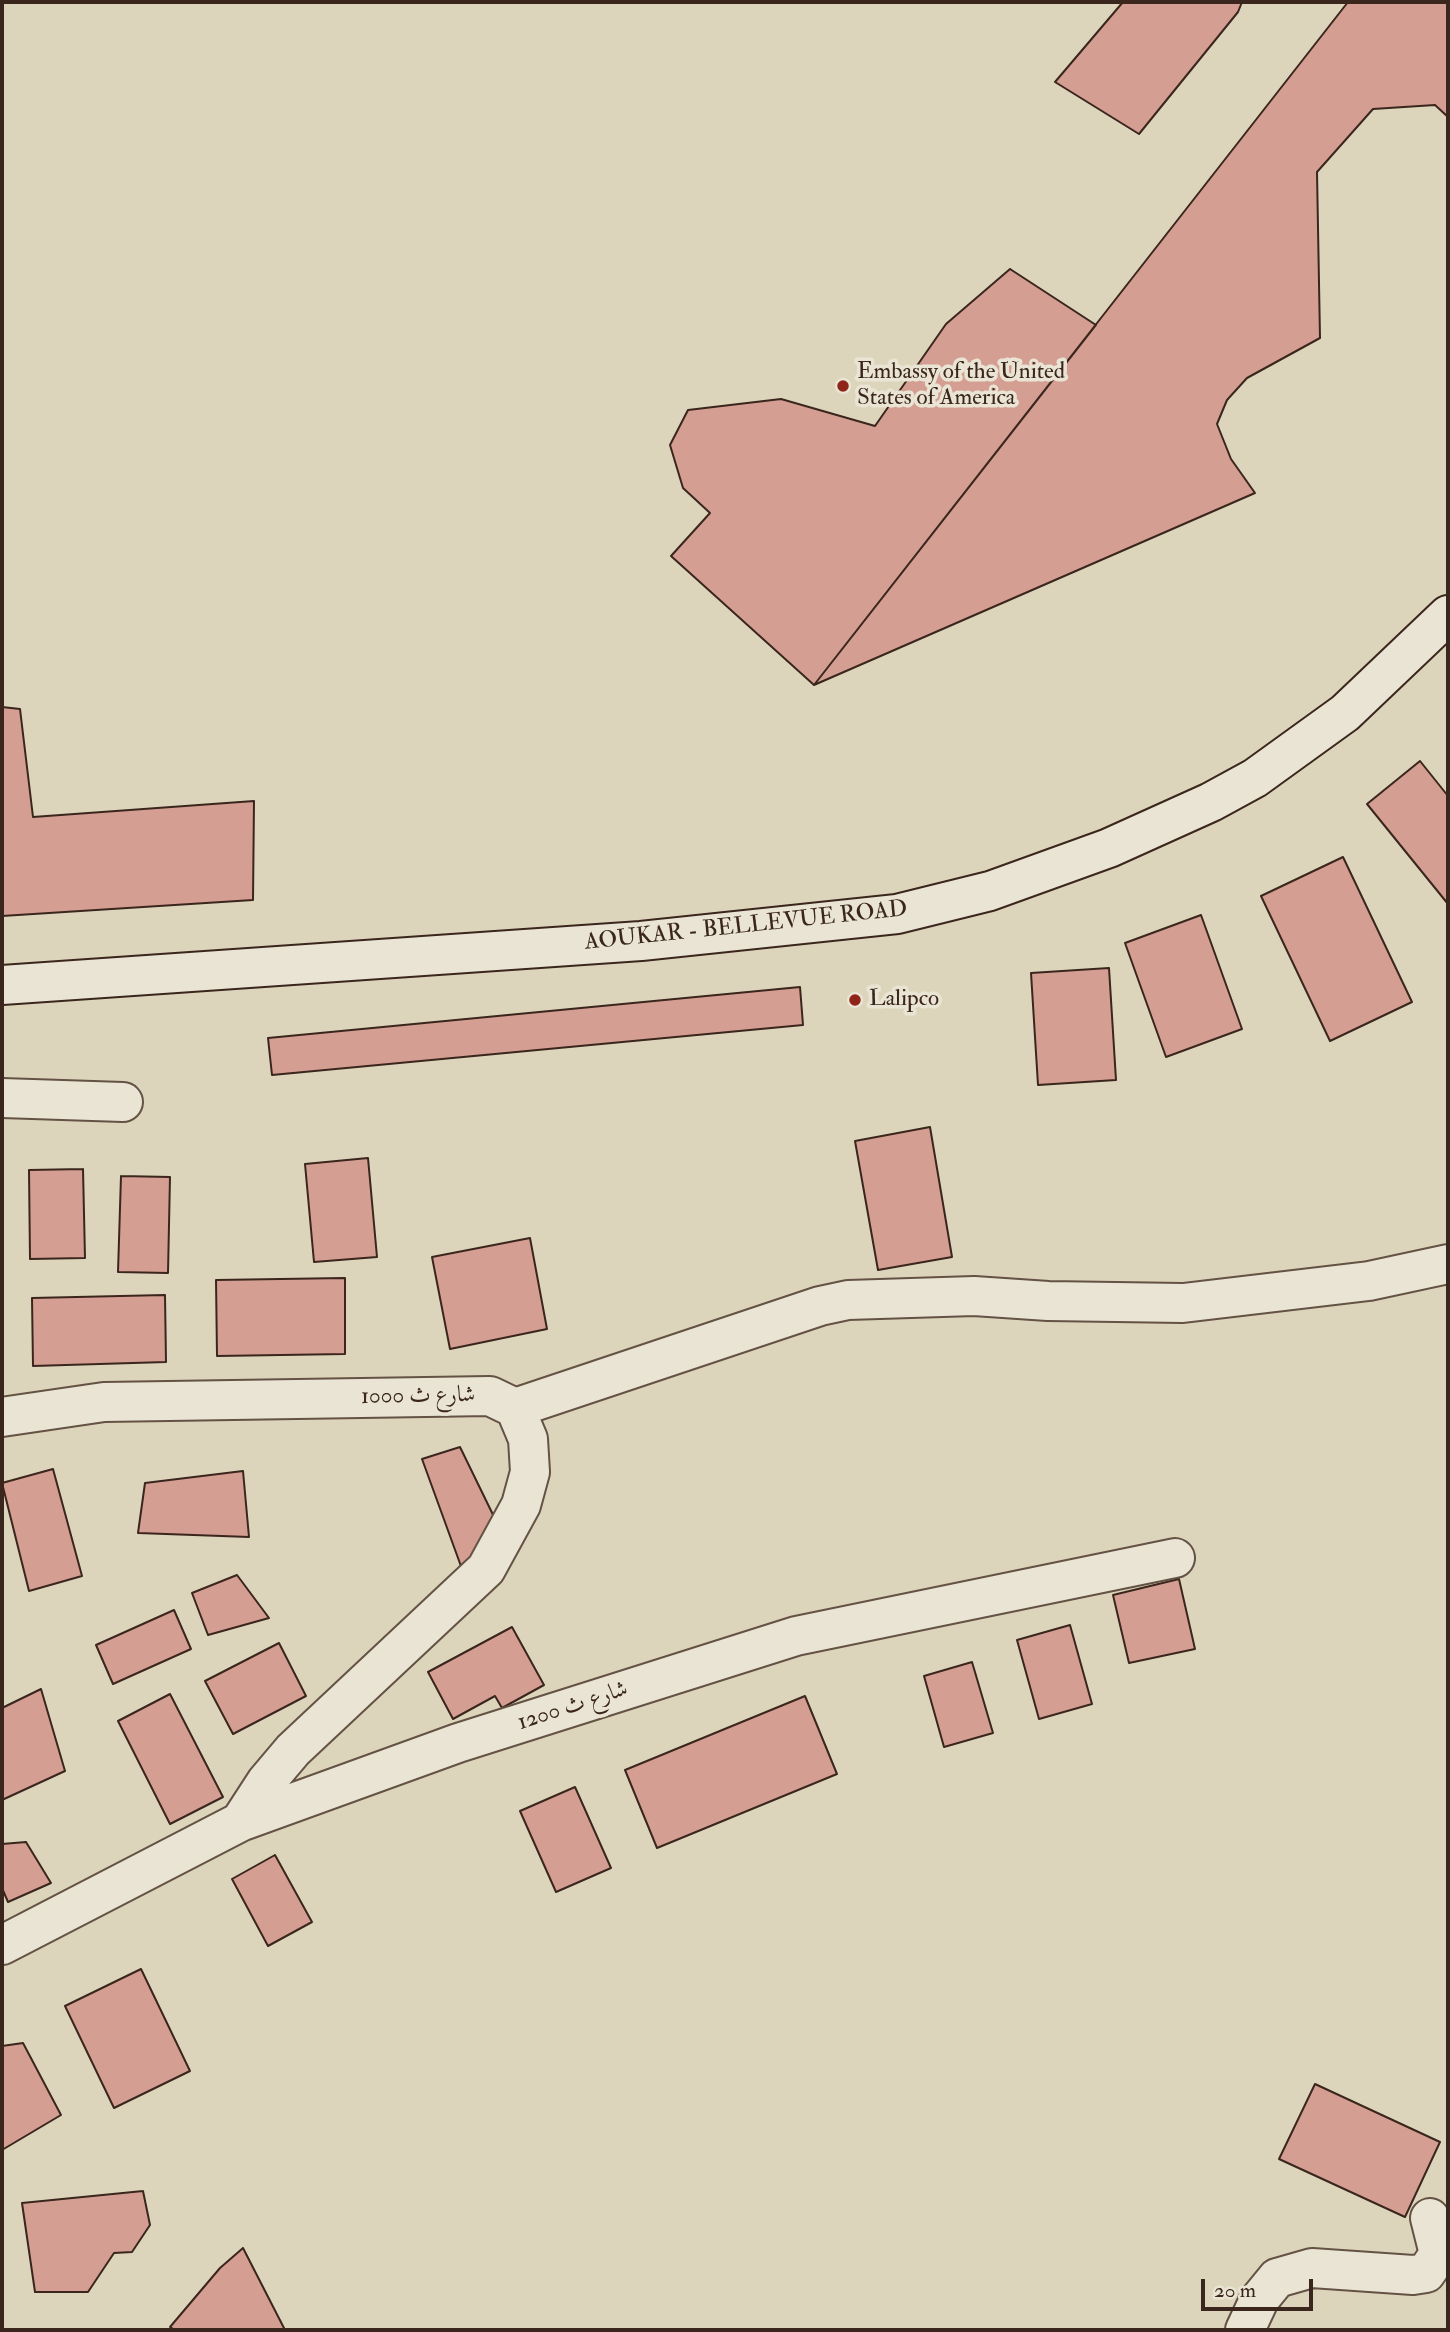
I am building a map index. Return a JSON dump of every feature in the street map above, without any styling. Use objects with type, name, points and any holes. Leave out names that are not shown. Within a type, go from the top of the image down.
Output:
[{"type":"street","name":"AOUKAR - BELLEVUE ROAD","points":[[2,985],[654,940],[897,914],[990,891],[1109,848],[1187,813],[1255,778],[1345,713],[1448,615]]},
{"type":"street","points":[[2,1098],[122,1102]]},
{"type":"street","points":[[240,1822],[266,1782],[293,1750],[486,1569],[521,1505],[530,1472],[528,1439],[515,1408],[820,1306],[848,1300],[974,1296],[1048,1301],[1183,1303],[1369,1281],[1448,1264]]},
{"type":"street","name":"شارع ث 1000","points":[[2,1417],[104,1402],[144,1401],[490,1396],[515,1408]]},
{"type":"street","name":"شارع ث 1200","points":[[2,1945],[240,1822],[458,1743],[796,1636],[1174,1558]]},
{"type":"street","points":[[1245,2330],[1259,2300],[1277,2278],[1312,2268],[1413,2275],[1426,2273],[1439,2254],[1430,2218]]},
{"type":"building","points":[[1123,2],[1242,2],[1238,12],[1139,134],[1055,82]]},
{"type":"building","points":[[1348,2],[1448,2],[1448,117],[1435,105],[1373,109],[1317,172],[1320,338],[1247,378],[1227,400],[1217,424],[1231,459],[1255,493],[814,685]]},
{"type":"building","points":[[1010,269],[1096,325],[814,685],[671,556],[710,513],[683,488],[670,445],[688,410],[781,399],[875,426],[946,324]]},
{"type":"building","points":[[2,707],[20,709],[33,817],[254,801],[253,900],[2,916]]},
{"type":"building","points":[[1420,761],[1448,796],[1448,904],[1367,804]]},
{"type":"building","points":[[1343,857],[1412,1002],[1330,1041],[1261,896]]},
{"type":"building","points":[[1201,915],[1242,1029],[1166,1057],[1125,943]]},
{"type":"building","points":[[1109,968],[1116,1080],[1038,1085],[1031,973]]},
{"type":"building","points":[[800,987],[803,1025],[272,1075],[268,1038]]},
{"type":"building","points":[[930,1127],[952,1257],[878,1270],[855,1141]]},
{"type":"building","points":[[368,1158],[377,1257],[314,1262],[305,1164]]},
{"type":"building","points":[[83,1169],[85,1258],[30,1259],[29,1170]]},
{"type":"building","points":[[121,1176],[170,1177],[168,1273],[118,1272]]},
{"type":"building","points":[[530,1238],[547,1329],[450,1349],[432,1257]]},
{"type":"building","points":[[345,1278],[345,1354],[217,1356],[216,1280]]},
{"type":"building","points":[[165,1295],[166,1362],[33,1366],[32,1298]]},
{"type":"building","points":[[460,1447],[498,1525],[462,1569],[422,1459]]},
{"type":"building","points":[[53,1469],[82,1576],[29,1591],[2,1483]]},
{"type":"building","points":[[243,1471],[249,1537],[138,1533],[145,1483]]},
{"type":"building","points":[[237,1575],[269,1618],[208,1635],[192,1593]]},
{"type":"building","points":[[1179,1579],[1195,1649],[1129,1663],[1113,1595]]},
{"type":"building","points":[[174,1610],[191,1649],[113,1684],[96,1645]]},
{"type":"building","points":[[1070,1625],[1092,1704],[1039,1719],[1017,1640]]},
{"type":"building","points":[[512,1627],[544,1685],[502,1708],[495,1696],[453,1719],[428,1672]]},
{"type":"building","points":[[279,1643],[306,1696],[233,1734],[205,1681]]},
{"type":"building","points":[[972,1662],[993,1733],[944,1747],[924,1676]]},
{"type":"building","points":[[41,1689],[65,1771],[2,1800],[2,1708]]},
{"type":"building","points":[[170,1694],[223,1797],[170,1824],[118,1721]]},
{"type":"building","points":[[805,1696],[837,1774],[657,1848],[625,1770]]},
{"type":"building","points":[[575,1787],[611,1868],[556,1892],[520,1811]]},
{"type":"building","points":[[26,1842],[51,1883],[8,1902],[2,1888],[2,1844]]},
{"type":"building","points":[[275,1855],[312,1922],[268,1946],[232,1879]]},
{"type":"building","points":[[141,1969],[190,2071],[114,2108],[65,2006]]},
{"type":"building","points":[[23,2043],[61,2115],[2,2150],[2,2046]]},
{"type":"building","points":[[1315,2084],[1440,2142],[1405,2217],[1279,2159]]},
{"type":"building","points":[[143,2191],[150,2225],[132,2252],[114,2253],[88,2292],[35,2292],[22,2203]]},
{"type":"building","points":[[243,2248],[285,2330],[175,2330],[170,2327],[220,2268]]},
{"type":"place","name":"Embassy of the United States of America","points":[[843,386]]},
{"type":"place","name":"Lalipco","points":[[855,1000]]}]
